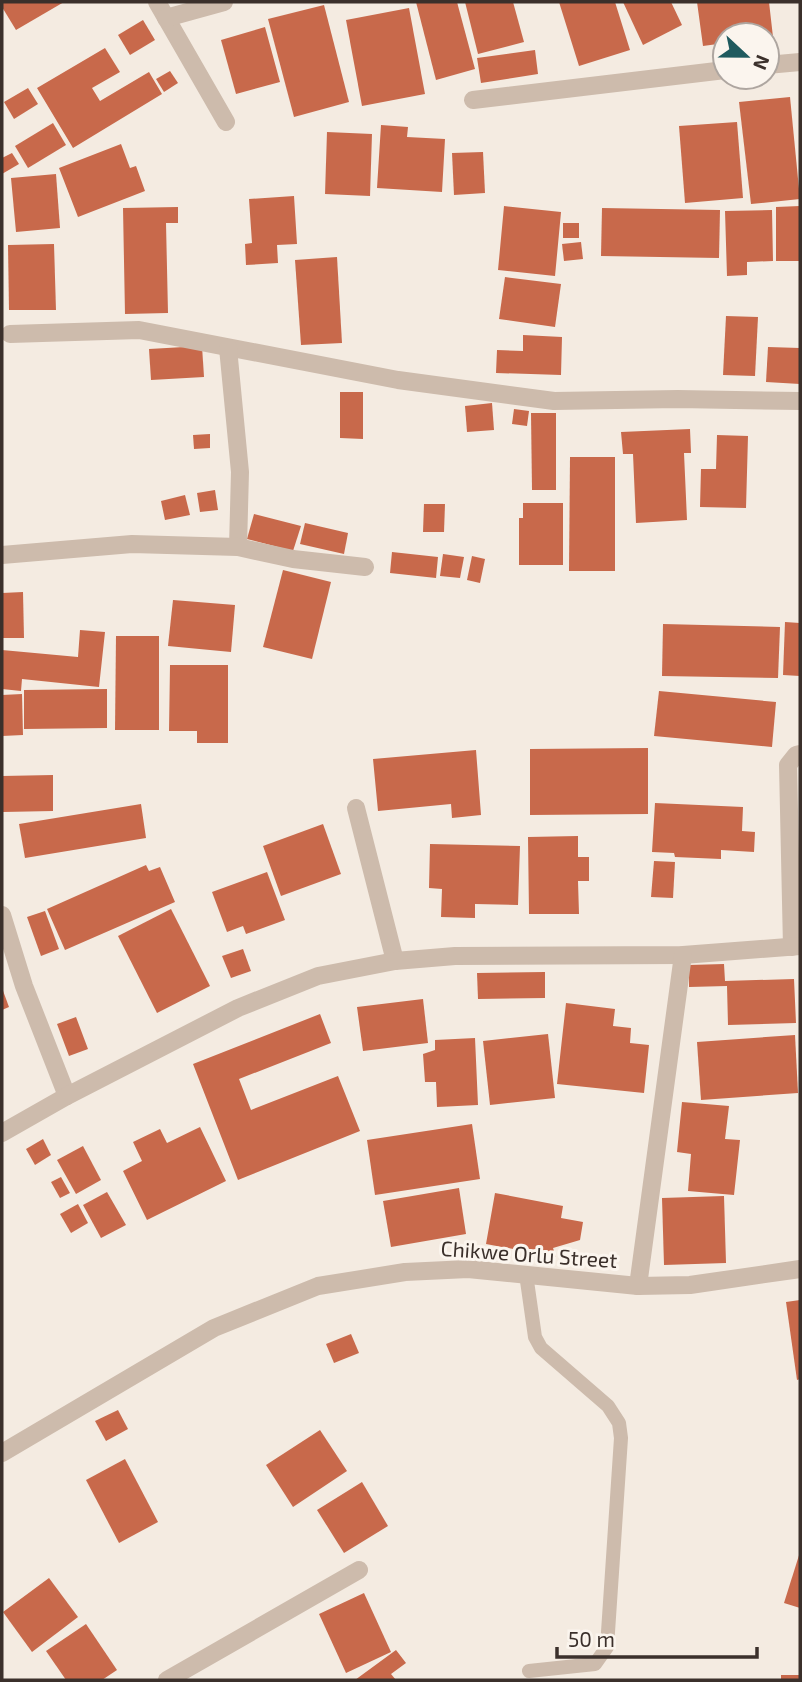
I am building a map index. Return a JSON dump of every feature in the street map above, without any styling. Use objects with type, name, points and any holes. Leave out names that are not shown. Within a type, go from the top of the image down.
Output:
[{"type":"street","points":[[157,2],[226,122]]},
{"type":"street","points":[[166,18],[224,2]]},
{"type":"street","points":[[781,64],[800,62]]},
{"type":"street","points":[[473,100],[711,73]]},
{"type":"street","points":[[10,334],[139,330],[398,380],[554,401],[800,401]]},
{"type":"street","points":[[228,348],[240,472],[238,547]]},
{"type":"street","points":[[2,555],[132,544],[238,547],[293,559],[365,567]]},
{"type":"street","points":[[2,1133],[66,1096],[238,1008],[318,976],[394,961],[455,956],[683,956],[796,946],[788,765],[800,754]]},
{"type":"street","points":[[355,808],[394,961]]},
{"type":"street","points":[[2,915],[24,986],[66,1096]]},
{"type":"street","points":[[638,1286],[683,956]]},
{"type":"street","name":"Chikwe Orlu Street","points":[[2,1453],[214,1328],[318,1286],[405,1272],[468,1269],[638,1286],[690,1284],[800,1269]]},
{"type":"street","points":[[167,1680],[359,1570]]},
{"type":"lane","points":[[526,1274],[535,1337],[541,1348],[608,1406],[619,1423],[621,1438],[607,1647],[595,1664],[529,1671]]},
{"type":"building","points":[[2,2],[64,2],[16,30],[2,7]]},
{"type":"building","points":[[416,2],[457,2],[475,69],[436,80]]},
{"type":"building","points":[[465,2],[513,2],[524,42],[478,54]]},
{"type":"building","points":[[559,2],[615,2],[630,50],[579,66]]},
{"type":"building","points":[[623,2],[671,2],[682,25],[643,45]]},
{"type":"building","points":[[697,2],[769,2],[771,21],[711,21],[711,45],[703,46]]},
{"type":"building","points":[[324,5],[349,102],[294,117],[268,19]]},
{"type":"building","points":[[409,8],[425,94],[362,106],[346,20]]},
{"type":"building","points":[[143,20],[155,40],[130,55],[118,35]]},
{"type":"building","points":[[265,27],[280,82],[236,94],[221,40]]},
{"type":"building","points":[[105,48],[120,72],[92,88],[100,101],[149,72],[162,94],[73,148],[37,88]]},
{"type":"building","points":[[535,50],[538,74],[481,83],[477,58]]},
{"type":"building","points":[[170,71],[178,83],[164,92],[156,79]]},
{"type":"building","points":[[28,88],[38,104],[14,119],[4,102]]},
{"type":"building","points":[[790,97],[800,199],[751,204],[739,102]]},
{"type":"building","points":[[737,122],[743,198],[685,203],[679,126]]},
{"type":"building","points":[[53,123],[66,145],[28,168],[15,146]]},
{"type":"building","points":[[381,125],[408,127],[407,137],[445,139],[442,192],[377,188]]},
{"type":"building","points":[[327,132],[372,134],[370,196],[325,194]]},
{"type":"building","points":[[121,144],[130,168],[136,166],[145,191],[78,217],[59,168]]},
{"type":"building","points":[[483,152],[485,193],[454,195],[452,153]]},
{"type":"building","points":[[12,153],[19,164],[2,174],[2,158]]},
{"type":"building","points":[[56,174],[60,228],[16,232],[11,178]]},
{"type":"building","points":[[294,196],[297,244],[277,245],[278,263],[246,265],[245,244],[252,243],[249,199]]},
{"type":"building","points":[[504,206],[561,212],[555,276],[498,270]]},
{"type":"building","points":[[800,206],[800,261],[776,261],[776,207]]},
{"type":"building","points":[[178,207],[178,223],[166,223],[168,313],[125,314],[123,208]]},
{"type":"building","points":[[602,208],[720,210],[719,258],[601,256]]},
{"type":"building","points":[[772,210],[773,261],[747,262],[747,275],[727,276],[725,211]]},
{"type":"building","points":[[563,223],[579,223],[579,238],[563,238]]},
{"type":"building","points":[[581,242],[583,259],[564,261],[562,244]]},
{"type":"building","points":[[54,244],[56,310],[9,310],[8,245]]},
{"type":"building","points":[[337,257],[342,343],[301,345],[295,260]]},
{"type":"building","points":[[505,277],[561,284],[555,327],[499,319]]},
{"type":"building","points":[[726,316],[758,317],[755,376],[723,375]]},
{"type":"building","points":[[523,335],[562,337],[561,375],[496,373],[497,350],[523,351]]},
{"type":"building","points":[[202,346],[204,377],[151,380],[149,349]]},
{"type":"building","points":[[768,347],[800,348],[800,384],[766,382]]},
{"type":"building","points":[[340,392],[363,392],[363,439],[340,438]]},
{"type":"building","points":[[492,403],[494,430],[467,432],[465,406]]},
{"type":"building","points":[[514,409],[529,411],[527,426],[512,424]]},
{"type":"building","points":[[531,413],[556,413],[556,490],[532,490]]},
{"type":"building","points":[[690,429],[691,453],[684,453],[687,520],[636,523],[633,454],[623,454],[621,432]]},
{"type":"building","points":[[210,434],[210,448],[194,449],[193,435]]},
{"type":"building","points":[[717,435],[748,436],[746,508],[700,507],[701,469],[716,469]]},
{"type":"building","points":[[570,457],[615,457],[615,571],[569,571]]},
{"type":"building","points":[[215,490],[218,510],[200,512],[197,493]]},
{"type":"building","points":[[185,495],[190,515],[165,520],[161,501]]},
{"type":"building","points":[[523,503],[563,503],[563,565],[519,565],[519,518],[523,518]]},
{"type":"building","points":[[424,504],[445,504],[444,532],[423,532]]},
{"type":"building","points":[[254,514],[301,526],[293,551],[247,539]]},
{"type":"building","points":[[305,523],[348,533],[344,554],[300,544]]},
{"type":"building","points":[[392,552],[438,557],[436,578],[390,573]]},
{"type":"building","points":[[443,554],[464,557],[460,578],[440,576]]},
{"type":"building","points":[[472,556],[485,559],[480,583],[467,580]]},
{"type":"building","points":[[283,570],[331,582],[312,659],[263,647]]},
{"type":"building","points":[[23,592],[24,638],[2,638],[2,593]]},
{"type":"building","points":[[173,600],[235,605],[231,652],[168,646]]},
{"type":"building","points":[[785,622],[800,623],[800,676],[783,675]]},
{"type":"building","points":[[663,624],[780,627],[778,678],[662,676]]},
{"type":"building","points":[[80,630],[105,632],[99,687],[22,679],[21,691],[2,689],[2,650],[78,657]]},
{"type":"building","points":[[116,636],[159,636],[159,730],[115,730]]},
{"type":"building","points":[[170,665],[228,665],[228,743],[197,743],[197,731],[169,731]]},
{"type":"building","points":[[107,689],[107,728],[24,729],[24,690]]},
{"type":"building","points":[[659,691],[776,702],[772,747],[654,736]]},
{"type":"building","points":[[22,694],[23,735],[2,736],[2,695]]},
{"type":"building","points":[[648,748],[648,814],[530,815],[530,749]]},
{"type":"building","points":[[476,750],[481,815],[452,818],[451,804],[378,811],[373,759]]},
{"type":"building","points":[[53,775],[53,811],[3,812],[2,776]]},
{"type":"building","points":[[655,803],[743,807],[742,831],[755,832],[754,852],[721,850],[721,859],[675,857],[674,853],[652,852]]},
{"type":"building","points":[[141,804],[146,838],[25,858],[19,824]]},
{"type":"building","points":[[323,824],[341,874],[281,896],[263,846]]},
{"type":"building","points":[[578,836],[578,857],[589,857],[589,881],[578,881],[579,914],[529,914],[528,837]]},
{"type":"building","points":[[430,844],[520,846],[518,905],[475,904],[475,918],[441,917],[442,889],[429,888]]},
{"type":"building","points":[[654,861],[675,862],[673,898],[651,897]]},
{"type":"building","points":[[146,865],[149,871],[160,867],[175,902],[65,950],[47,909]]},
{"type":"building","points":[[267,872],[285,920],[246,934],[243,926],[227,932],[212,892]]},
{"type":"building","points":[[171,909],[210,986],[157,1013],[118,936]]},
{"type":"building","points":[[45,911],[59,949],[41,956],[27,917]]},
{"type":"building","points":[[243,949],[251,971],[231,978],[222,956]]},
{"type":"building","points":[[724,964],[725,981],[794,979],[796,1023],[728,1025],[727,986],[689,987],[689,965]]},
{"type":"building","points":[[545,972],[545,998],[478,999],[477,973]]},
{"type":"building","points":[[2,988],[9,1007],[2,1010]]},
{"type":"building","points":[[423,999],[428,1043],[363,1051],[357,1007]]},
{"type":"building","points":[[566,1003],[615,1009],[613,1026],[631,1028],[630,1043],[649,1045],[644,1093],[557,1084]]},
{"type":"building","points":[[320,1014],[331,1043],[239,1079],[251,1110],[338,1076],[360,1131],[238,1180],[193,1064]]},
{"type":"building","points":[[76,1017],[88,1049],[69,1056],[57,1024]]},
{"type":"building","points":[[548,1034],[555,1098],[490,1105],[483,1041]]},
{"type":"building","points":[[795,1035],[798,1093],[701,1100],[697,1042]]},
{"type":"building","points":[[475,1038],[478,1105],[437,1107],[436,1082],[425,1082],[423,1054],[435,1050],[435,1040]]},
{"type":"building","points":[[682,1102],[729,1106],[725,1139],[740,1140],[734,1195],[688,1191],[691,1154],[677,1152]]},
{"type":"building","points":[[472,1124],[480,1179],[375,1195],[367,1140]]},
{"type":"building","points":[[200,1127],[226,1181],[147,1220],[123,1171],[142,1161],[133,1142],[160,1129],[167,1143]]},
{"type":"building","points":[[43,1139],[51,1155],[35,1165],[26,1149]]},
{"type":"building","points":[[83,1146],[101,1180],[76,1194],[57,1160]]},
{"type":"building","points":[[61,1177],[70,1193],[60,1198],[51,1182]]},
{"type":"building","points":[[459,1188],[466,1234],[391,1247],[383,1201]]},
{"type":"building","points":[[107,1192],[126,1225],[101,1238],[83,1205]]},
{"type":"building","points":[[495,1193],[563,1206],[561,1218],[583,1222],[580,1240],[553,1248],[556,1257],[486,1244]]},
{"type":"building","points":[[724,1196],[726,1263],[664,1265],[662,1198]]},
{"type":"building","points":[[78,1204],[88,1223],[71,1233],[60,1214]]},
{"type":"building","points":[[800,1300],[800,1379],[797,1380],[786,1302]]},
{"type":"building","points":[[351,1334],[359,1353],[334,1363],[326,1344]]},
{"type":"building","points":[[118,1410],[128,1429],[106,1441],[95,1421]]},
{"type":"building","points":[[320,1430],[347,1471],[293,1507],[266,1465]]},
{"type":"building","points":[[125,1459],[158,1522],[119,1543],[86,1480]]},
{"type":"building","points":[[362,1482],[388,1526],[344,1553],[317,1510]]},
{"type":"building","points":[[800,1552],[800,1608],[784,1603]]},
{"type":"building","points":[[49,1578],[78,1617],[32,1652],[3,1612]]},
{"type":"building","points":[[364,1593],[391,1652],[346,1673],[319,1614]]},
{"type":"building","points":[[86,1624],[117,1670],[102,1680],[66,1680],[46,1651]]},
{"type":"building","points":[[396,1650],[406,1663],[391,1674],[396,1680],[355,1680]]},
{"type":"building","points":[[781,1675],[800,1675],[800,1680],[781,1680]]}]
